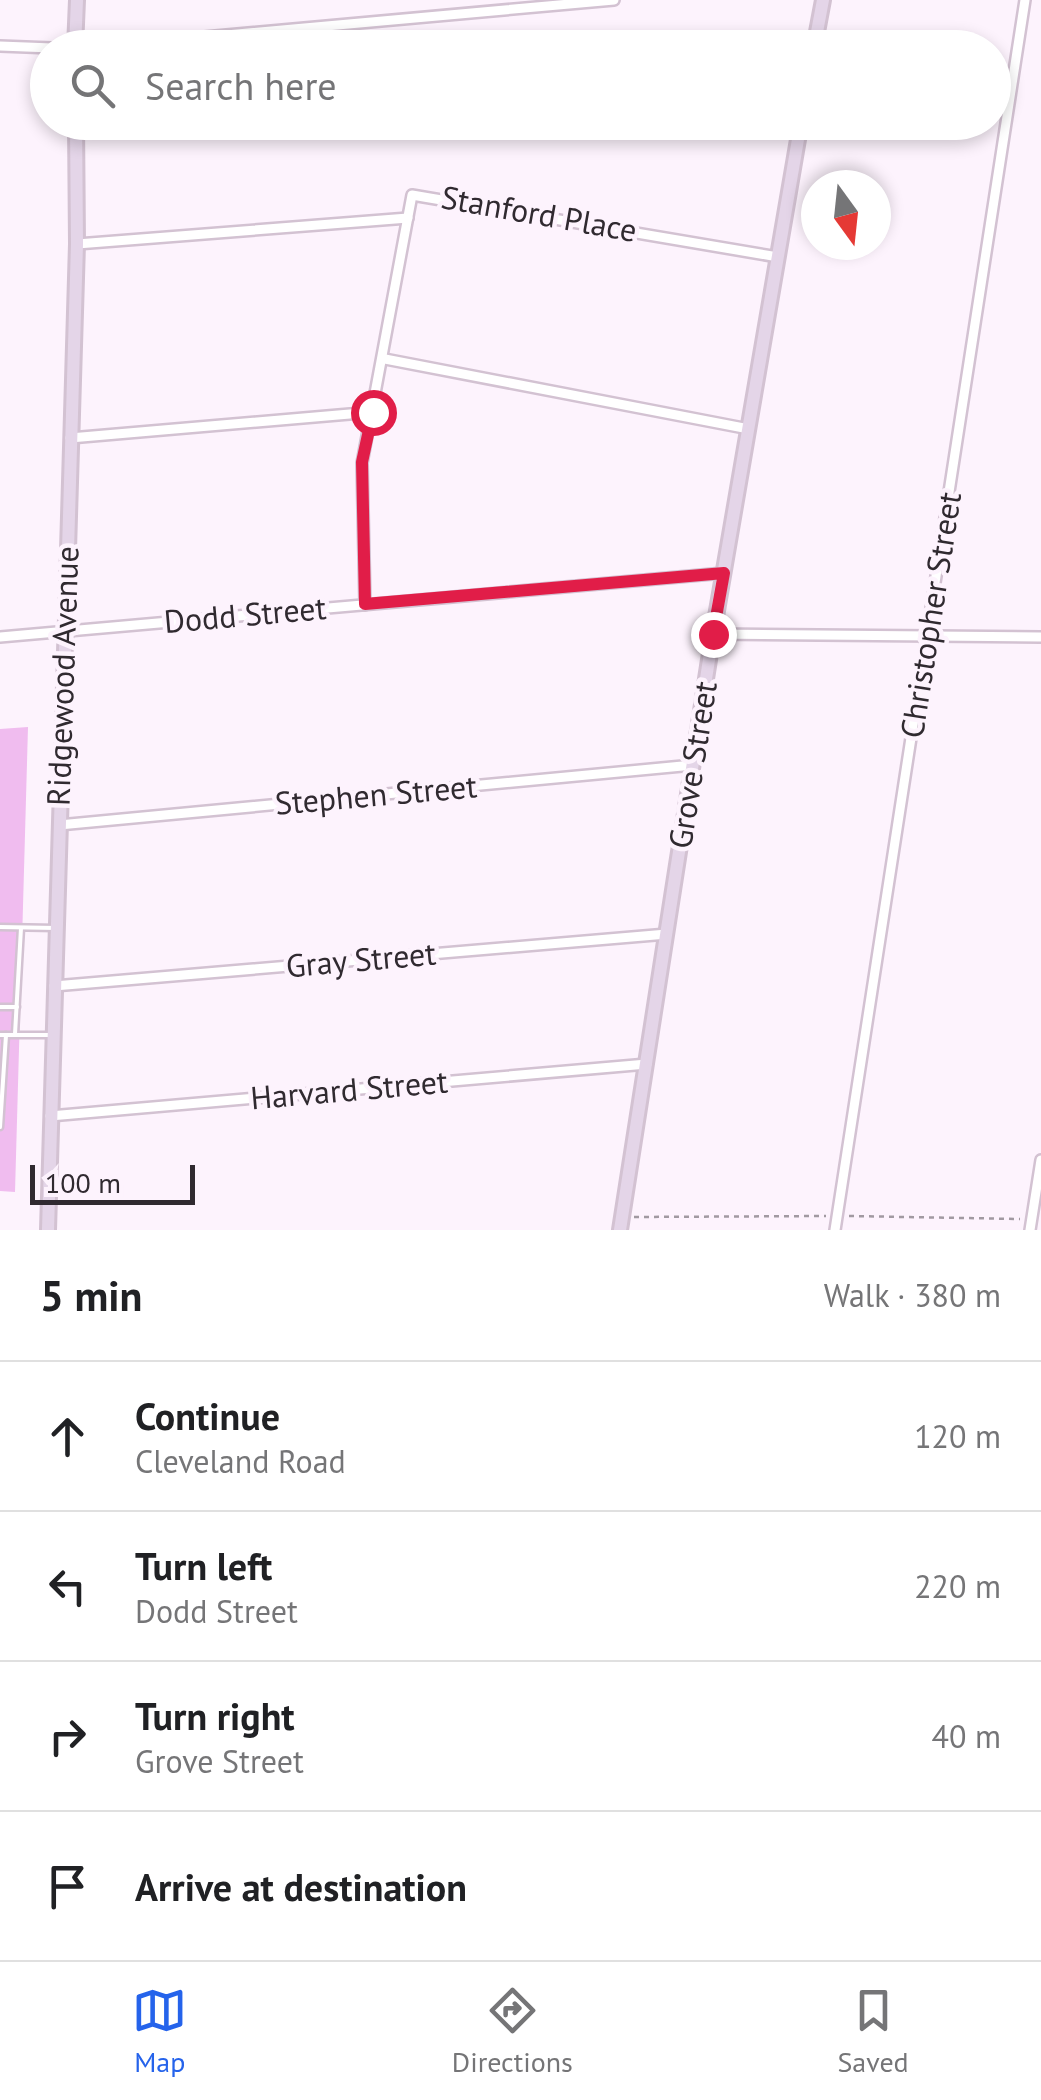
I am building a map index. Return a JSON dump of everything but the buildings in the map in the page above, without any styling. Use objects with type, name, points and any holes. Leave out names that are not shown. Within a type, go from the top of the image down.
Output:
[{"type":"main road","points":[[76,30],[77,0]]},
{"type":"main road","points":[[817,30],[822,0]]},
{"type":"main road","name":"Ridgewood Avenue","points":[[48,1230],[77,244],[76,140]]},
{"type":"main road","name":"Grove Street","points":[[620,1230],[713,634],[799,140]]},
{"type":"street","points":[[282,30],[614,0]]},
{"type":"street","name":"Christopher Street","points":[[1011,85],[1024,0]]},
{"type":"street","points":[[0,46],[30,47]]},
{"type":"street","name":"Christopher Street","points":[[835,1230],[1003,140]]},
{"type":"street","name":"Stanford Place","points":[[77,244],[408,218],[412,196],[426,194],[778,256]]},
{"type":"street","points":[[365,604],[362,462],[385,360],[408,218]]},
{"type":"street","points":[[385,360],[748,429]]},
{"type":"street","points":[[70,438],[373,412]]},
{"type":"street","name":"Dodd Street","points":[[0,637],[724,573]]},
{"type":"street","points":[[713,634],[1041,637]]},
{"type":"street","name":"Stephen Street","points":[[58,825],[693,765]]},
{"type":"street","name":"Gray Street","points":[[54,986],[668,934]]},
{"type":"street","name":"Harvard Street","points":[[50,1116],[648,1064]]},
{"type":"street","points":[[1030,1230],[1041,1160]]},
{"type":"lane","points":[[0,927],[56,928]]},
{"type":"lane","points":[[15,1034],[21,928]]},
{"type":"lane","points":[[0,1007],[16,1007]]},
{"type":"lane","points":[[0,1127],[3,1035],[52,1035]]},
{"type":"shaded area","points":[[28,727],[15,1192],[0,1191],[0,729]]},
{"type":"route","points":[[373,412],[362,462],[365,604],[724,573],[713,634]]}]
